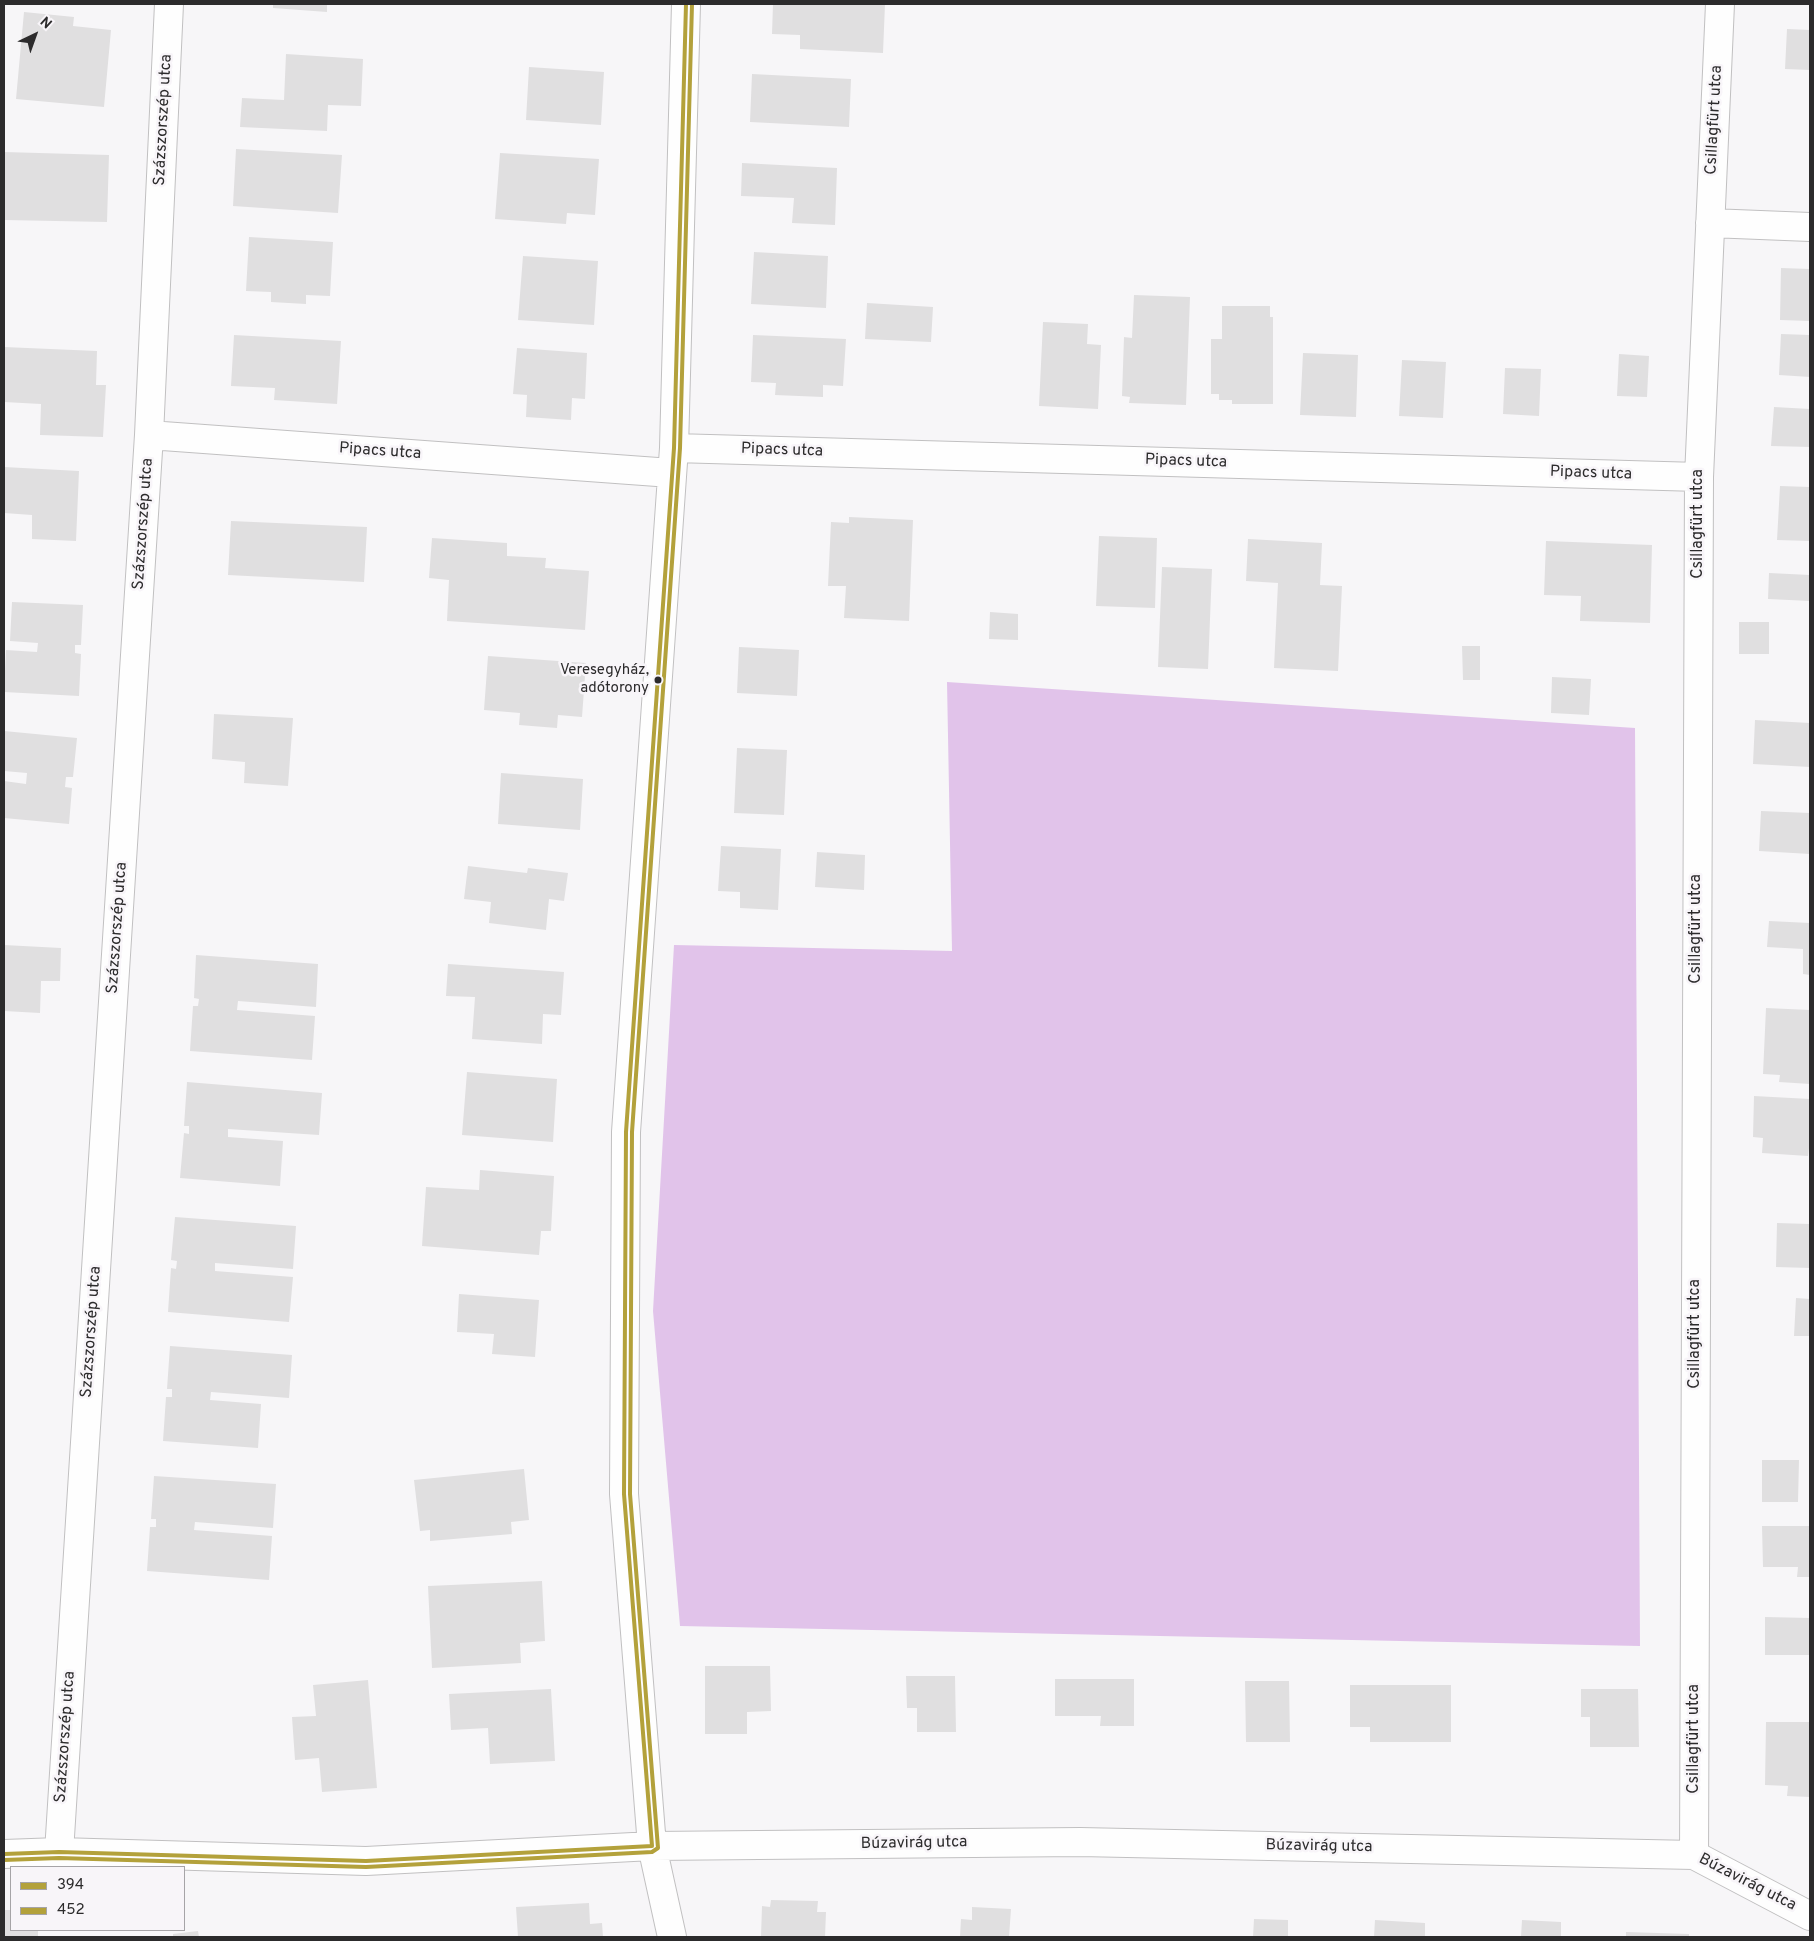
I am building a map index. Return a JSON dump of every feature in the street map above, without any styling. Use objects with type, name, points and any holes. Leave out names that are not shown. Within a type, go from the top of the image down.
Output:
[{"type":"street","name":"Százszorszép utca","points":[[59,1852],[149,435],[169,4]]},
{"type":"street","points":[[672,1937],[652,1846],[624,1494],[626,1132],[672,460],[686,4]]},
{"type":"street","name":"Csillagfürt utca","points":[[1694,1855],[1699,477],[1720,4]]},
{"type":"street","points":[[1710,223],[1810,227]]},
{"type":"street","name":"Pipacs utca","points":[[149,435],[672,460],[1699,477]]},
{"type":"street","name":"Búzavirág utca","points":[[4,1854],[59,1852],[366,1861],[652,1846],[1080,1842],[1694,1855],[1810,1916]]},
{"type":"shaded area","points":[[947,682],[1635,728],[1640,1646],[680,1626],[653,1311],[674,945],[952,951]]},
{"type":"building","points":[[273,4],[327,4],[327,12],[273,8]]},
{"type":"building","points":[[773,4],[885,4],[883,53],[800,49],[800,35],[772,34]]},
{"type":"building","points":[[24,12],[74,17],[73,26],[111,30],[104,107],[16,99]]},
{"type":"building","points":[[1787,29],[1810,30],[1810,70],[1785,69]]},
{"type":"building","points":[[286,54],[363,59],[361,106],[328,105],[327,131],[240,127],[242,98],[284,100]]},
{"type":"building","points":[[529,67],[604,72],[601,125],[526,120]]},
{"type":"building","points":[[752,74],[851,79],[849,127],[750,122]]},
{"type":"building","points":[[236,149],[342,155],[338,213],[233,206]]},
{"type":"building","points":[[4,152],[109,155],[107,222],[4,220]]},
{"type":"building","points":[[500,153],[599,159],[595,215],[567,213],[566,224],[495,219]]},
{"type":"building","points":[[742,163],[837,168],[835,225],[792,223],[794,198],[741,196]]},
{"type":"building","points":[[249,237],[333,242],[330,296],[306,295],[306,304],[271,302],[271,292],[246,291]]},
{"type":"building","points":[[754,252],[828,256],[826,308],[751,304]]},
{"type":"building","points":[[523,256],[598,261],[594,325],[518,320]]},
{"type":"building","points":[[1781,268],[1810,269],[1810,321],[1780,320]]},
{"type":"building","points":[[1134,295],[1190,297],[1186,405],[1129,403],[1130,397],[1122,396],[1124,337],[1132,338]]},
{"type":"building","points":[[867,303],[933,307],[931,342],[865,339]]},
{"type":"building","points":[[1222,306],[1270,306],[1270,317],[1273,317],[1273,404],[1232,404],[1232,400],[1219,400],[1219,394],[1211,394],[1211,339],[1222,339]]},
{"type":"building","points":[[1043,322],[1088,324],[1087,344],[1101,345],[1098,409],[1039,406]]},
{"type":"building","points":[[1781,334],[1810,335],[1810,377],[1779,375]]},
{"type":"building","points":[[234,335],[341,341],[337,404],[274,400],[275,388],[231,386]]},
{"type":"building","points":[[753,335],[846,339],[843,386],[823,385],[823,397],[775,395],[776,383],[751,382]]},
{"type":"building","points":[[4,347],[97,351],[96,385],[106,385],[103,437],[40,435],[41,404],[4,402]]},
{"type":"building","points":[[517,348],[587,353],[585,399],[572,398],[571,420],[526,417],[527,395],[513,394]]},
{"type":"building","points":[[1303,353],[1358,355],[1356,417],[1300,415]]},
{"type":"building","points":[[1619,354],[1649,356],[1647,397],[1617,396]]},
{"type":"building","points":[[1402,360],[1446,362],[1443,418],[1399,416]]},
{"type":"building","points":[[1505,368],[1541,369],[1539,416],[1503,414]]},
{"type":"building","points":[[1774,407],[1810,409],[1810,447],[1771,446]]},
{"type":"building","points":[[4,467],[79,471],[76,541],[32,539],[32,515],[4,513]]},
{"type":"building","points":[[1780,486],[1810,487],[1810,541],[1777,540]]},
{"type":"building","points":[[849,517],[913,520],[909,621],[844,618],[846,586],[828,586],[831,522],[849,523]]},
{"type":"building","points":[[231,521],[367,527],[364,582],[228,575]]},
{"type":"building","points":[[1099,536],[1157,538],[1155,608],[1096,606]]},
{"type":"building","points":[[432,538],[507,543],[507,556],[546,558],[545,568],[589,571],[585,630],[447,621],[449,580],[429,578]]},
{"type":"building","points":[[1248,539],[1322,543],[1320,585],[1342,586],[1338,671],[1274,668],[1278,583],[1246,581]]},
{"type":"building","points":[[1546,541],[1652,545],[1650,623],[1580,621],[1581,596],[1544,595]]},
{"type":"building","points":[[1162,567],[1212,569],[1208,669],[1158,667]]},
{"type":"building","points":[[1769,573],[1810,575],[1810,601],[1768,599]]},
{"type":"building","points":[[12,602],[83,605],[81,645],[75,645],[75,653],[81,654],[79,696],[4,692],[6,650],[37,652],[38,643],[10,641]]},
{"type":"building","points":[[990,612],[1018,614],[1018,640],[989,639]]},
{"type":"building","points":[[1739,622],[1769,622],[1769,654],[1739,654]]},
{"type":"building","points":[[1462,646],[1480,646],[1480,680],[1463,680]]},
{"type":"building","points":[[739,647],[799,650],[797,696],[737,693]]},
{"type":"building","points":[[488,656],[586,663],[582,717],[558,715],[557,728],[519,725],[520,713],[484,710]]},
{"type":"building","points":[[1552,677],[1591,679],[1589,715],[1551,713]]},
{"type":"building","points":[[214,714],[293,718],[288,786],[244,783],[245,762],[212,759]]},
{"type":"building","points":[[1755,720],[1810,723],[1810,767],[1753,764]]},
{"type":"building","points":[[4,731],[77,738],[73,777],[66,777],[65,787],[72,788],[69,824],[4,818],[4,781],[26,784],[27,773],[4,771]]},
{"type":"building","points":[[737,748],[787,750],[784,815],[734,813]]},
{"type":"building","points":[[501,773],[583,779],[580,830],[498,824]]},
{"type":"building","points":[[1761,811],[1810,813],[1810,854],[1759,851]]},
{"type":"building","points":[[721,846],[781,849],[778,910],[740,908],[740,892],[718,891]]},
{"type":"building","points":[[817,852],[865,855],[864,890],[815,887]]},
{"type":"building","points":[[468,866],[527,873],[528,868],[568,873],[564,901],[549,899],[546,930],[489,923],[491,902],[464,899]]},
{"type":"building","points":[[1769,921],[1810,923],[1810,975],[1803,974],[1803,949],[1767,947]]},
{"type":"building","points":[[4,945],[61,948],[60,981],[41,981],[40,1013],[4,1011]]},
{"type":"building","points":[[196,955],[318,964],[316,1007],[238,1001],[237,1010],[315,1016],[312,1060],[190,1051],[193,1006],[198,1006],[199,999],[194,998]]},
{"type":"building","points":[[448,964],[564,972],[561,1015],[543,1014],[542,1044],[472,1039],[475,997],[446,996]]},
{"type":"building","points":[[1766,1008],[1810,1010],[1810,1084],[1779,1082],[1780,1075],[1763,1074]]},
{"type":"building","points":[[467,1072],[557,1079],[553,1142],[462,1135]]},
{"type":"building","points":[[187,1082],[322,1093],[319,1135],[228,1129],[228,1137],[283,1141],[280,1186],[180,1178],[184,1133],[189,1134],[189,1126],[184,1126]]},
{"type":"building","points":[[1754,1096],[1810,1099],[1808,1156],[1762,1153],[1763,1138],[1753,1137]]},
{"type":"building","points":[[480,1170],[554,1176],[551,1231],[541,1231],[539,1255],[422,1246],[426,1187],[479,1190]]},
{"type":"building","points":[[175,1217],[296,1226],[293,1269],[215,1263],[215,1271],[293,1277],[289,1322],[168,1312],[171,1268],[176,1269],[177,1261],[171,1260]]},
{"type":"building","points":[[1777,1223],[1810,1224],[1810,1268],[1776,1267]]},
{"type":"building","points":[[459,1294],[539,1300],[535,1357],[492,1354],[494,1334],[457,1332]]},
{"type":"building","points":[[1796,1298],[1810,1299],[1810,1336],[1794,1336]]},
{"type":"building","points":[[170,1346],[292,1355],[289,1398],[211,1392],[210,1400],[261,1404],[258,1448],[163,1441],[166,1397],[172,1397],[172,1389],[167,1389]]},
{"type":"building","points":[[1762,1460],[1799,1460],[1798,1502],[1762,1502]]},
{"type":"building","points":[[524,1469],[529,1520],[511,1522],[512,1534],[430,1541],[430,1530],[420,1531],[414,1480]]},
{"type":"building","points":[[154,1476],[276,1484],[273,1528],[195,1522],[194,1530],[272,1536],[269,1580],[147,1571],[150,1527],[156,1527],[156,1519],[151,1519]]},
{"type":"building","points":[[1762,1526],[1810,1526],[1810,1577],[1797,1577],[1798,1567],[1763,1567]]},
{"type":"building","points":[[542,1581],[545,1641],[520,1643],[521,1663],[432,1668],[428,1586]]},
{"type":"building","points":[[1765,1617],[1810,1618],[1810,1655],[1765,1655]]},
{"type":"building","points":[[705,1666],[770,1666],[771,1711],[747,1712],[747,1734],[705,1734]]},
{"type":"building","points":[[906,1676],[955,1676],[956,1732],[917,1732],[917,1708],[907,1708]]},
{"type":"building","points":[[1055,1679],[1134,1679],[1134,1726],[1100,1726],[1101,1716],[1055,1716]]},
{"type":"building","points":[[368,1680],[377,1788],[322,1792],[319,1758],[295,1760],[292,1717],[316,1716],[313,1685]]},
{"type":"building","points":[[1245,1681],[1289,1681],[1290,1742],[1246,1742]]},
{"type":"building","points":[[1350,1685],[1451,1685],[1451,1742],[1370,1742],[1370,1727],[1350,1727]]},
{"type":"building","points":[[551,1689],[555,1761],[490,1764],[488,1728],[451,1730],[449,1694]]},
{"type":"building","points":[[1581,1689],[1638,1689],[1639,1747],[1590,1747],[1590,1717],[1581,1717]]},
{"type":"building","points":[[1766,1722],[1810,1722],[1810,1797],[1787,1796],[1788,1786],[1765,1785]]},
{"type":"building","points":[[771,1900],[818,1901],[817,1912],[826,1912],[825,1937],[761,1937],[762,1906],[770,1907]]},
{"type":"building","points":[[589,1903],[590,1924],[602,1923],[603,1937],[518,1937],[516,1907]]},
{"type":"building","points":[[972,1907],[1011,1909],[1009,1937],[960,1937],[961,1919],[972,1920]]},
{"type":"building","points":[[4,1910],[10,1910],[10,1931],[38,1931],[38,1937],[4,1937]]},
{"type":"building","points":[[1254,1919],[1288,1920],[1288,1937],[1253,1937]]},
{"type":"building","points":[[1375,1920],[1425,1923],[1425,1937],[1374,1937]]},
{"type":"building","points":[[1522,1920],[1561,1922],[1561,1937],[1521,1937]]},
{"type":"building","points":[[198,1931],[199,1937],[173,1937],[173,1934]]},
{"type":"building","points":[[1626,1932],[1689,1934],[1689,1937],[1626,1937]]},
{"type":"transit line","name":"394","points":[[652,1846],[624,1494],[626,1132],[674,448],[686,4]]},
{"type":"transit line","name":"452","points":[[4,1860],[59,1858],[366,1867],[652,1852],[658,1848],[630,1494],[632,1132],[680,448],[692,4]]},
{"type":"transit line","name":"394","points":[[4,1854],[59,1852],[366,1861],[652,1846]]},
{"type":"place","name":"Veresegyház, adótorony","points":[[658,680]]}]
